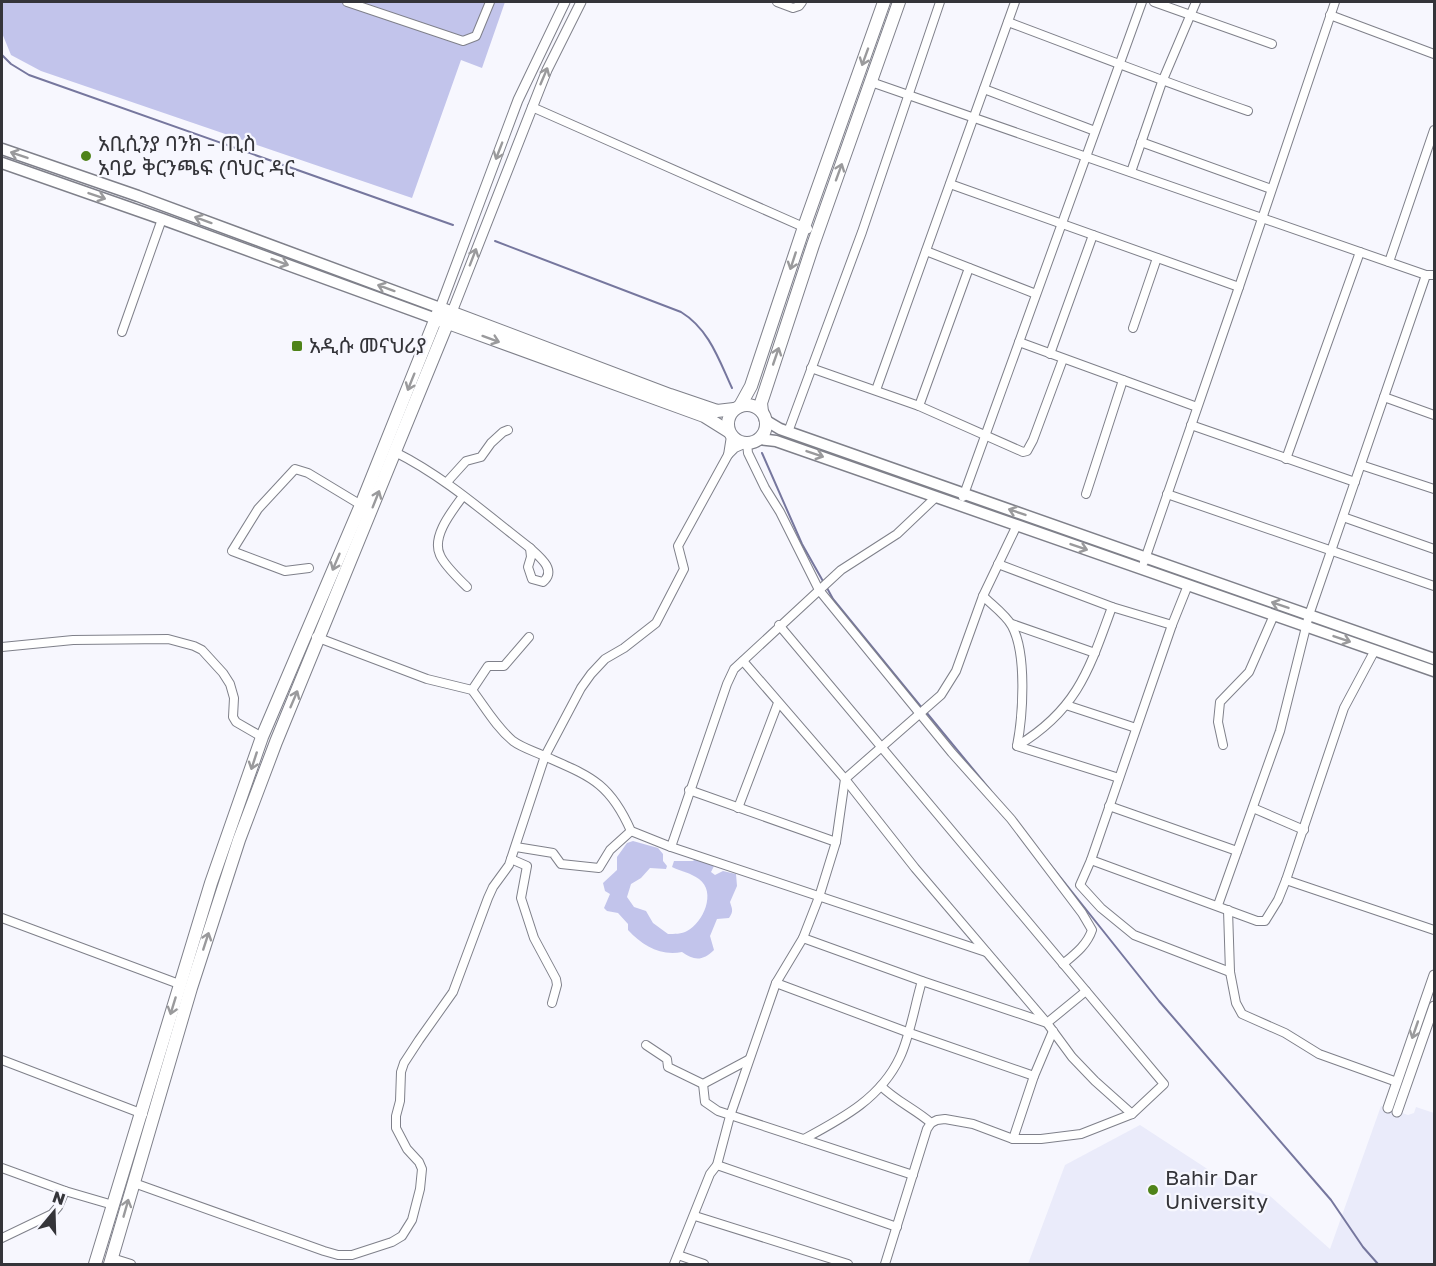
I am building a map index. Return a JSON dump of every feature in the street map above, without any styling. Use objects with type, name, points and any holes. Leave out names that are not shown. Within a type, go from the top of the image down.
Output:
[{"type":"main road","points":[[730,434],[728,419],[751,386],[883,2]]},
{"type":"main road","points":[[759,439],[765,430],[761,403],[898,5]]},
{"type":"main road","points":[[2,149],[138,196],[704,416],[745,444],[759,439],[776,441],[1049,536],[1144,563],[1188,585],[1274,615],[1308,621],[1375,650],[1434,671]]},
{"type":"main road","points":[[2,164],[717,411],[752,406],[771,425],[788,432],[1052,525],[1144,563],[1308,621],[1434,659]]},
{"type":"main road","points":[[95,1264],[179,984],[193,961],[276,742],[395,452],[444,315]]},
{"type":"main road","points":[[111,1261],[153,1117],[211,883],[262,737],[444,315]]},
{"type":"main road","points":[[1049,536],[1052,525]]},
{"type":"street","points":[[347,2],[463,41],[476,36],[490,2]]},
{"type":"street","points":[[444,315],[518,100],[565,2]]},
{"type":"street","points":[[444,315],[547,70],[581,2]]},
{"type":"street","points":[[777,2],[793,8],[800,6],[802,2]]},
{"type":"street","points":[[883,2],[898,5]]},
{"type":"street","points":[[788,432],[862,232],[940,2]]},
{"type":"street","points":[[876,390],[1015,2]]},
{"type":"street","points":[[960,505],[1142,2]]},
{"type":"street","points":[[1154,2],[1272,44]]},
{"type":"street","points":[[1131,172],[1162,82],[1196,2]]},
{"type":"street","points":[[1144,563],[1335,2]]},
{"type":"street","points":[[1330,15],[1434,54]]},
{"type":"street","points":[[1008,22],[1119,63],[1162,82],[1248,111]]},
{"type":"street","points":[[871,82],[1430,275],[1384,397],[1331,551],[1308,621],[1280,731],[1218,905]]},
{"type":"street","points":[[984,89],[1095,131]]},
{"type":"street","points":[[532,107],[818,232]]},
{"type":"street","points":[[1389,262],[1434,130]]},
{"type":"street","points":[[1142,142],[1272,189]]},
{"type":"street","points":[[950,184],[1239,287]]},
{"type":"street","points":[[122,332],[162,219]]},
{"type":"street","points":[[1050,354],[1093,235]]},
{"type":"street","points":[[926,251],[1036,294]]},
{"type":"street","points":[[1286,459],[1360,252]]},
{"type":"street","points":[[1133,328],[1157,258]]},
{"type":"street","points":[[918,406],[969,268]]},
{"type":"street","points":[[1019,342],[1197,407]]},
{"type":"street","points":[[811,368],[918,406],[1023,452],[1027,451],[1033,440],[1063,358]]},
{"type":"street","points":[[1086,494],[1123,380]]},
{"type":"street","points":[[1384,397],[1434,415]]},
{"type":"street","points":[[1191,425],[1355,482]]},
{"type":"street","points":[[447,482],[466,461],[481,457],[491,443],[508,430]]},
{"type":"street","points":[[728,455],[730,434]]},
{"type":"street","points":[[134,1183],[339,1255],[366,1252],[402,1236],[412,1220],[422,1179],[422,1169],[407,1149],[396,1128],[401,1071],[411,1052],[453,992],[488,898],[512,859],[522,820],[545,756],[581,688],[605,659],[624,648],[656,623],[684,569],[678,546],[728,455],[735,448],[745,444],[765,488],[780,512],[819,590],[1011,819],[1074,901],[1092,930],[1085,945],[1063,964]]},
{"type":"street","points":[[395,452],[447,482],[530,548]]},
{"type":"street","points":[[1361,465],[1434,489]]},
{"type":"street","points":[[309,568],[285,570],[232,551],[258,509],[296,469],[308,473],[361,505]]},
{"type":"street","points":[[1167,494],[1434,586]]},
{"type":"street","points":[[464,496],[446,519],[438,540],[439,554],[467,587]]},
{"type":"street","points":[[671,847],[689,790],[734,669],[841,570],[897,534],[936,496]]},
{"type":"street","points":[[1343,517],[1434,549]]},
{"type":"street","points":[[674,1264],[710,1174],[717,1165],[748,1060],[776,983],[803,938],[819,897],[836,842],[845,779],[941,695],[956,671],[983,596],[1017,525]]},
{"type":"street","points":[[998,564],[1112,607],[1172,625]]},
{"type":"street","points":[[1074,901],[1091,860],[1188,585]]},
{"type":"street","points":[[983,596],[1012,624],[1095,653]]},
{"type":"street","points":[[1017,746],[1038,733],[1075,695],[1095,653],[1112,607]]},
{"type":"street","points":[[1223,745],[1218,722],[1220,702],[1250,672],[1274,615]]},
{"type":"street","points":[[1012,624],[1017,638],[1023,690],[1022,720],[1017,746]]},
{"type":"street","points":[[779,626],[1164,1084],[1132,1114],[1081,1134],[1041,1139],[1013,1139],[973,1124],[945,1119],[931,1123],[885,1264]]},
{"type":"street","points":[[306,633],[427,679],[472,690],[504,733],[515,743],[584,775],[603,787],[621,808],[632,831],[671,847],[986,952]]},
{"type":"street","points":[[472,690],[488,666],[504,666],[529,637]]},
{"type":"street","points":[[2,647],[73,640],[168,639],[185,643],[201,650],[224,673],[234,699],[233,717],[240,725],[262,737]]},
{"type":"street","points":[[1091,860],[1257,921],[1265,921],[1278,900],[1286,880],[1344,708],[1375,650]]},
{"type":"street","points":[[743,661],[845,779],[915,868],[1047,1023],[1072,1057],[1095,1082],[1132,1114]]},
{"type":"street","points":[[738,808],[778,703]]},
{"type":"street","points":[[1066,705],[1136,728]]},
{"type":"street","points":[[1017,746],[1119,778]]},
{"type":"street","points":[[689,790],[836,842]]},
{"type":"street","points":[[1109,806],[1237,851]]},
{"type":"street","points":[[1253,808],[1304,830]]},
{"type":"street","points":[[516,848],[553,853],[561,864],[599,868],[610,850],[632,831]]},
{"type":"street","points":[[512,859],[527,866],[521,898],[534,938],[556,979],[557,985],[552,1003]]},
{"type":"street","points":[[1286,880],[1434,930]]},
{"type":"street","points":[[1080,885],[1101,908],[1134,935],[1230,972]]},
{"type":"street","points":[[1228,910],[1230,972],[1236,1003],[1242,1014],[1285,1034],[1319,1054],[1396,1082]]},
{"type":"street","points":[[2,918],[179,984]]},
{"type":"street","points":[[803,938],[1047,1023]]},
{"type":"street","points":[[1388,1108],[1434,975]]},
{"type":"street","points":[[804,1139],[846,1117],[867,1101],[881,1086],[901,1056],[922,981]]},
{"type":"street","points":[[776,983],[1034,1076]]},
{"type":"street","points":[[1047,1023],[1086,991]]},
{"type":"street","points":[[1397,1112],[1434,1006]]},
{"type":"street","points":[[1013,1139],[1034,1076],[1053,1031]]},
{"type":"street","points":[[646,1045],[666,1059],[668,1067],[703,1084]]},
{"type":"street","points":[[2,1060],[153,1117]]},
{"type":"street","points":[[703,1084],[748,1060]]},
{"type":"street","points":[[703,1084],[705,1102],[718,1111],[913,1175]]},
{"type":"street","points":[[881,1086],[890,1095],[931,1123]]},
{"type":"street","points":[[717,1165],[897,1227]]},
{"type":"street","points":[[2,1168],[65,1191],[113,1205]]},
{"type":"street","points":[[2,1238],[52,1214],[58,1208],[65,1191]]},
{"type":"street","points":[[695,1216],[848,1264]]},
{"type":"street","points":[[678,1256],[704,1264]]},
{"type":"street","points":[[111,1261],[131,1264]]},
{"type":"shaded area","points":[[2,2],[505,2],[482,68],[461,60],[412,198],[41,71],[11,55],[2,33]]},
{"type":"shaded area","points":[[633,841],[658,848],[667,866],[666,869],[650,868],[641,878],[631,884],[627,897],[634,907],[646,911],[653,923],[668,934],[683,933],[693,927],[703,914],[707,899],[707,891],[699,879],[672,867],[674,861],[693,861],[695,859],[714,866],[711,872],[715,875],[723,871],[736,874],[737,886],[730,902],[732,914],[729,918],[717,919],[710,936],[714,950],[706,956],[698,959],[682,952],[666,952],[652,948],[628,930],[628,924],[618,913],[607,911],[604,908],[610,894],[605,891],[603,883],[617,870],[617,857],[627,843]]},
{"type":"shaded area","name":"Bahir Dar University","points":[[1381,1106],[1408,1115],[1414,1113],[1416,1107],[1434,1113],[1434,1264],[1028,1264],[1065,1165],[1140,1125],[1232,1185],[1270,1196],[1330,1249]]},
{"type":"waterway","points":[[2,55],[11,64],[29,75],[453,225]]},
{"type":"waterway","points":[[495,241],[681,312],[691,319],[706,336],[732,388]]},
{"type":"waterway","points":[[762,453],[802,544],[824,583]]},
{"type":"waterway","points":[[827,588],[833,599],[922,708]]},
{"type":"waterway","points":[[926,712],[991,791]]},
{"type":"waterway","points":[[1049,863],[1159,1001],[1331,1200],[1363,1247],[1378,1264]]},
{"type":"place","name":"አቢሲንያ ባንክ - ጢስ አባይ ቅርንጫፍ (ባህር ዳር","points":[[86,156]]},
{"type":"place","name":"አዲሱ መናህሪያ","points":[[297,346]]},
{"type":"place","name":"Bahir Dar University","points":[[1153,1190]]}]
